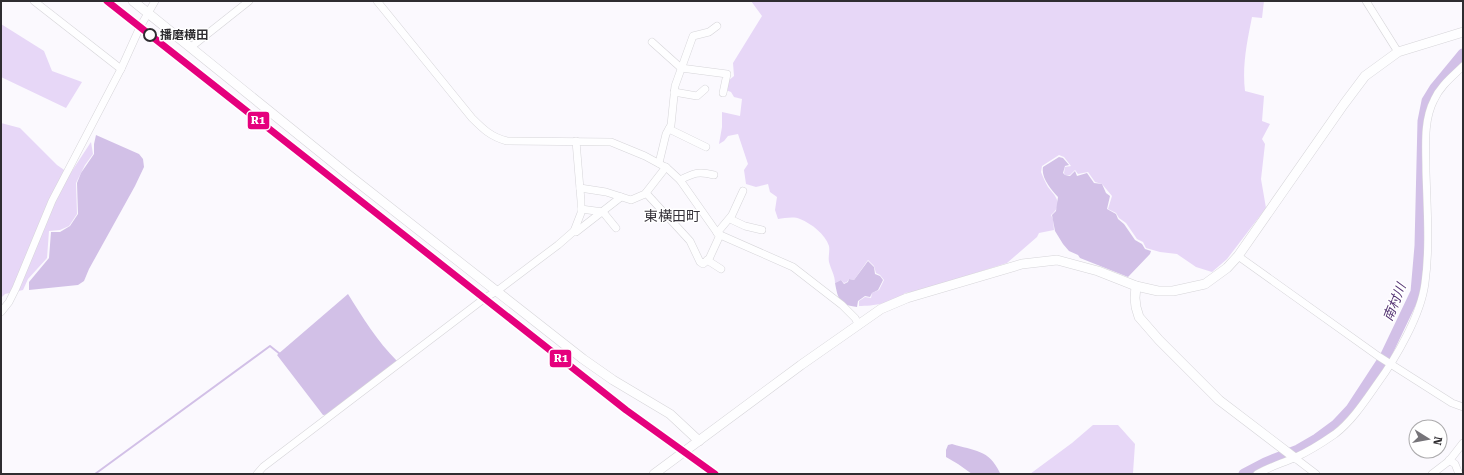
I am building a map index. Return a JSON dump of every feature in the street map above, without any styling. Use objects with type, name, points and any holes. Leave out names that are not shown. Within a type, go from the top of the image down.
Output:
[{"type":"street","points":[[34,1],[121,68]]},
{"type":"street","points":[[133,1],[346,173],[497,292],[613,380],[670,414],[699,441]]},
{"type":"street","points":[[1,312],[9,302],[16,288],[52,201],[121,68],[140,27],[155,1]]},
{"type":"street","points":[[191,47],[249,1]]},
{"type":"street","points":[[377,1],[472,118],[489,134],[507,141],[611,142],[622,145],[663,165],[680,180],[719,234],[793,267],[842,305],[855,318],[859,325]]},
{"type":"street","points":[[1366,1],[1398,52]]},
{"type":"street","points":[[580,188],[606,192],[631,200],[646,192],[663,165],[666,134],[669,129],[672,116],[674,92],[693,36],[709,32],[717,26]]},
{"type":"street","points":[[654,474],[801,365],[881,309],[907,298],[1022,264],[1057,260],[1098,271],[1136,286],[1158,291],[1173,291],[1205,284],[1227,268],[1238,256],[1365,76],[1398,52],[1463,32]]},
{"type":"street","points":[[652,42],[681,68],[727,74],[723,93]]},
{"type":"street","points":[[1257,474],[1312,450],[1336,433],[1354,415],[1392,364],[1405,340],[1420,305],[1425,285],[1427,226],[1426,129],[1429,111],[1434,99],[1444,85],[1463,66]]},
{"type":"street","points":[[674,92],[697,96],[704,89]]},
{"type":"street","points":[[669,129],[706,147]]},
{"type":"street","points":[[258,474],[263,467],[451,326],[485,298],[497,292],[574,231],[581,209],[576,141]]},
{"type":"street","points":[[680,180],[696,172],[714,175]]},
{"type":"street","points":[[646,192],[690,241],[700,262],[703,264],[707,260],[719,234],[732,215],[743,191]]},
{"type":"street","points":[[574,231],[576,232],[621,197]]},
{"type":"street","points":[[581,209],[603,212],[616,228]]},
{"type":"street","points":[[730,218],[746,226],[762,230]]},
{"type":"street","points":[[1238,256],[1378,356],[1452,403],[1463,407]]},
{"type":"street","points":[[707,260],[721,269]]},
{"type":"street","points":[[1136,286],[1135,298],[1139,317],[1159,340],[1219,400],[1316,474]]},
{"type":"street","points":[[1432,474],[1449,460],[1463,443]]},
{"type":"street","points":[[1449,460],[1455,464],[1459,474]]},
{"type":"shaded area","points":[[751,1],[1264,1],[1262,18],[1252,17],[1247,45],[1244,82],[1245,91],[1264,96],[1262,121],[1270,124],[1262,139],[1265,144],[1261,179],[1266,208],[1227,259],[1212,272],[1196,267],[1177,254],[1160,252],[1146,248],[1143,242],[1137,239],[1126,223],[1119,218],[1116,213],[1108,209],[1112,196],[1102,184],[1095,182],[1088,172],[1078,174],[1075,170],[1070,175],[1065,175],[1065,167],[1071,166],[1064,157],[1059,155],[1042,166],[1041,172],[1047,185],[1056,197],[1058,204],[1055,211],[1051,215],[1054,230],[1039,233],[1037,237],[1007,263],[918,291],[905,293],[890,302],[877,305],[859,306],[859,301],[865,297],[871,298],[872,293],[879,290],[884,280],[876,273],[874,266],[868,260],[854,280],[849,279],[844,283],[841,280],[835,283],[834,275],[829,262],[829,246],[824,237],[818,230],[798,218],[778,219],[775,210],[777,197],[770,192],[768,184],[756,187],[746,184],[744,170],[748,164],[738,134],[728,136],[719,144],[722,127],[722,112],[740,116],[742,99],[734,97],[731,92],[726,90],[728,81],[734,76],[733,63],[762,16]]},
{"type":"shaded area","points":[[1,24],[44,51],[52,71],[82,82],[66,108],[1,77]]},
{"type":"shaded area","points":[[1,123],[20,128],[57,165],[70,174],[91,142],[93,154],[85,165],[76,183],[77,214],[69,226],[60,230],[49,231],[47,258],[28,279],[23,290],[5,294],[1,298]]},
{"type":"shaded area","points":[[96,135],[139,154],[143,159],[144,167],[84,281],[78,285],[29,290],[29,282],[49,258],[51,232],[60,232],[70,226],[78,214],[77,183],[81,173],[94,154]]},
{"type":"shaded area","points":[[1059,157],[1063,158],[1069,165],[1065,166],[1063,173],[1065,175],[1070,176],[1075,171],[1077,176],[1087,173],[1094,183],[1102,184],[1106,193],[1110,196],[1107,209],[1116,214],[1118,219],[1124,224],[1135,240],[1142,244],[1145,249],[1151,251],[1150,254],[1128,277],[1080,258],[1078,255],[1069,251],[1055,231],[1052,215],[1056,211],[1058,197],[1045,179],[1043,167]]},
{"type":"shaded area","points":[[868,261],[874,267],[875,274],[880,276],[883,280],[878,290],[872,293],[870,297],[865,296],[858,301],[857,307],[843,303],[837,294],[835,283],[841,280],[844,284],[848,282],[849,279],[854,280]]},
{"type":"shaded area","points":[[348,294],[377,337],[397,361],[332,414],[323,415],[277,355]]},
{"type":"shaded area","points":[[1093,425],[1118,425],[1135,444],[1133,473],[1030,474],[1072,443]]},
{"type":"shaded area","points":[[952,444],[986,455],[996,465],[1000,473],[972,474],[946,457],[948,445]]},
{"type":"waterway","name":"南村川","points":[[1244,474],[1265,463],[1298,450],[1317,439],[1336,425],[1351,409],[1385,357],[1416,292],[1420,246],[1423,121],[1427,101],[1435,88],[1463,54]]},
{"type":"waterway","points":[[95,474],[270,346],[280,354]]},
{"type":"transit line","name":"R1","points":[[107,1],[626,410],[715,474]]},
{"type":"place","name":"播磨横田","points":[[150,35]]},
{"type":"district","name":"東横田町","points":[[672,216]]}]
